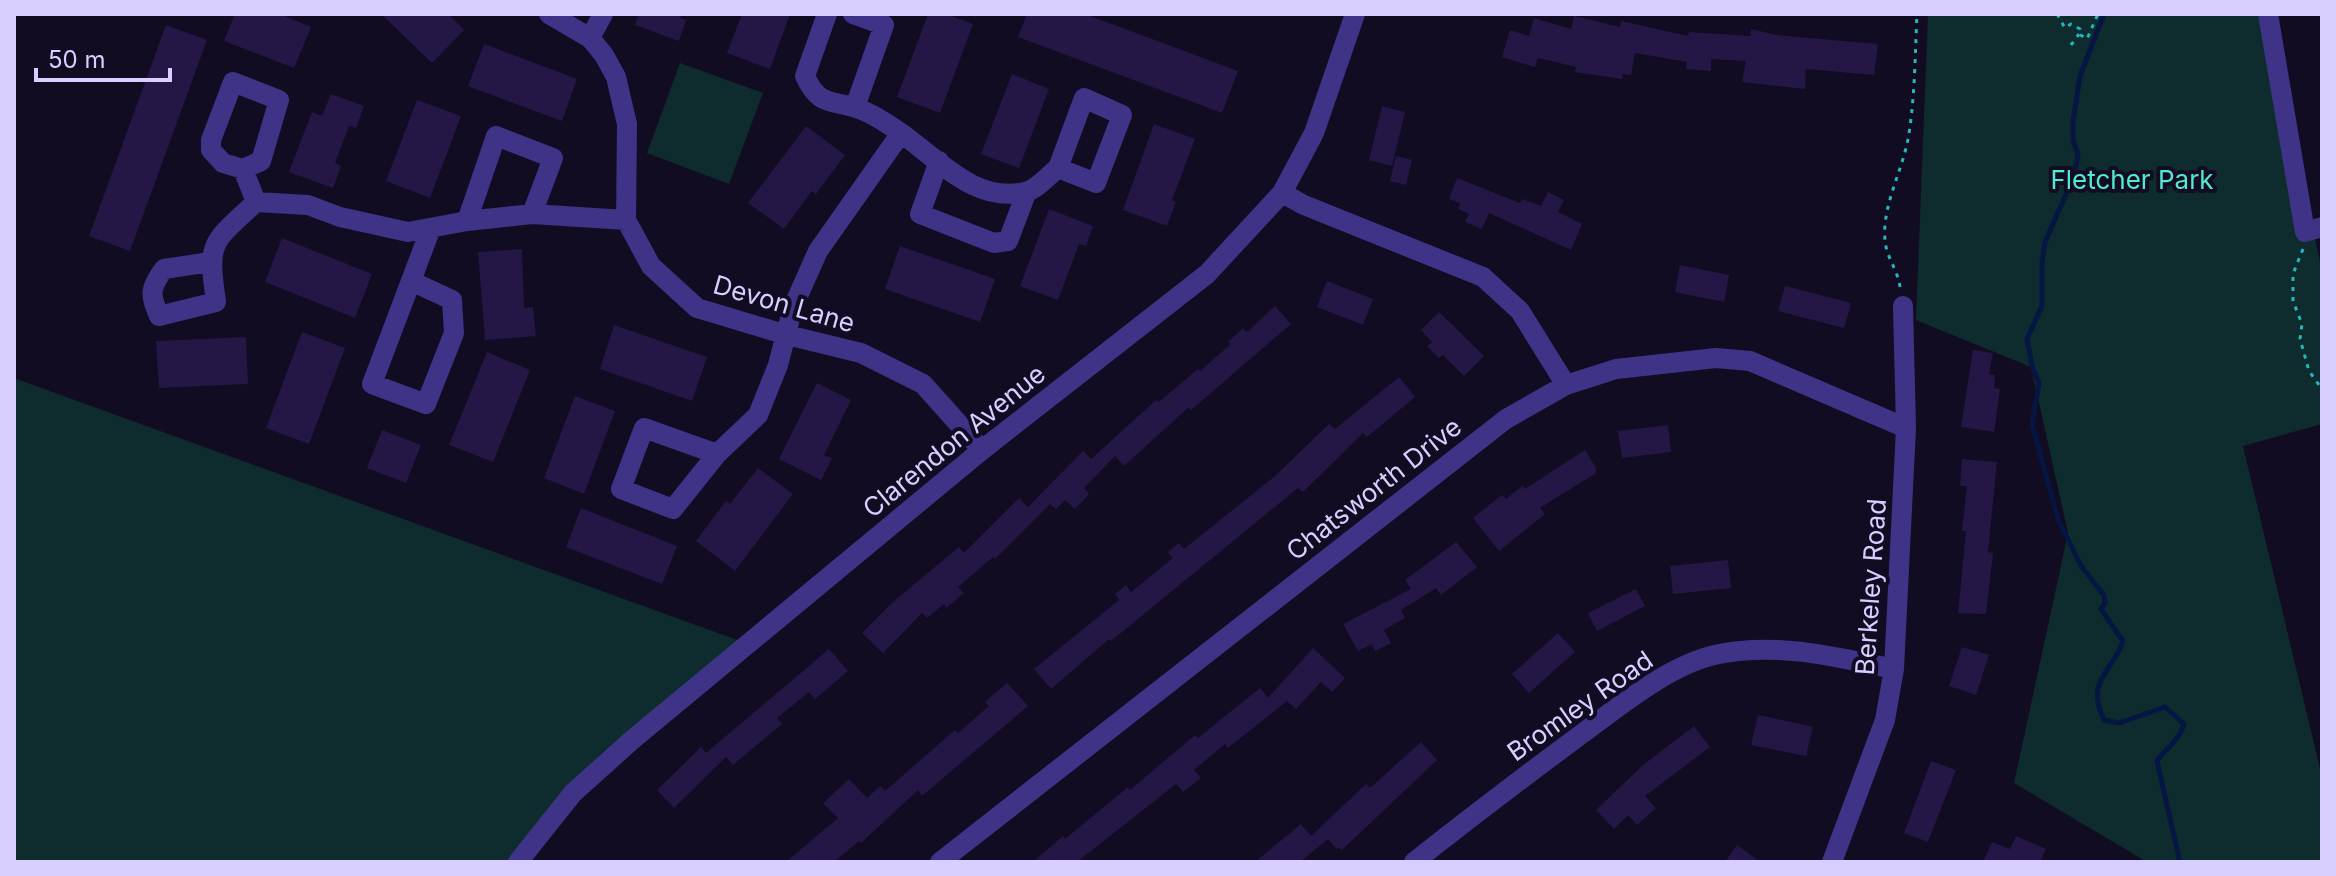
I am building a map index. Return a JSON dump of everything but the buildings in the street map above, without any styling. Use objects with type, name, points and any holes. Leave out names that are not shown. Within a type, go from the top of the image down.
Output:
[{"type":"street","name":"Devon Lane","points":[[550,14],[590,38],[616,77],[627,124],[626,220],[651,266],[697,308],[861,353],[923,384],[982,450]]},
{"type":"street","points":[[590,38],[603,14]]},
{"type":"street","points":[[827,14],[805,76],[811,90],[825,102],[855,107],[874,115],[976,188],[1004,194],[1027,191],[1058,168]]},
{"type":"street","points":[[853,14],[884,25],[855,107]]},
{"type":"street","name":"Clarendon Avenue","points":[[527,859],[573,793],[632,740],[982,450],[1207,274],[1282,193],[1314,133],[1355,14]]},
{"type":"street","points":[[2268,14],[2313,230]]},
{"type":"street","points":[[717,454],[644,428],[621,489],[673,509],[717,454],[758,415],[778,365],[793,307],[818,251],[901,133]]},
{"type":"street","points":[[467,221],[496,136],[553,158],[532,214]]},
{"type":"street","points":[[939,161],[920,214],[994,243],[1008,241],[1027,191]]},
{"type":"street","points":[[243,169],[256,202]]},
{"type":"street","points":[[1282,193],[1304,205],[1483,277],[1520,311],[1566,385]]},
{"type":"street","points":[[210,262],[214,247],[225,230],[256,202],[308,205],[340,217],[408,232],[467,221],[532,214],[626,220]]},
{"type":"street","points":[[411,281],[452,300],[454,333],[426,404],[372,384],[431,228]]},
{"type":"street","name":"Berkeley Road","points":[[1832,862],[1885,720],[1894,669],[1906,428],[1903,306]]},
{"type":"street","name":"Chatsworth Drive","points":[[940,862],[1494,427],[1566,385],[1616,369],[1716,358],[1750,361],[1906,428]]},
{"type":"street","name":"Bromley Road","points":[[1414,862],[1626,701],[1683,666],[1718,654],[1763,649],[1827,655],[1894,669]]},
{"type":"path","points":[[1903,306],[1899,275],[1886,252],[1884,237],[1907,142],[1917,14]]},
{"type":"path","points":[[2057,14],[2065,28],[2071,24],[2080,29],[2071,45]]},
{"type":"path","points":[[2079,34],[2087,39],[2098,14]]},
{"type":"path","points":[[2313,230],[2293,274],[2292,288],[2293,301],[2302,324],[2300,339],[2309,371],[2322,389]]},
{"type":"green space","name":"Fletcher Park","points":[[1928,14],[2263,14],[2322,270],[2322,424],[2243,446],[2322,777],[2322,862],[2147,862],[2014,783],[2068,533],[2031,367],[1916,320]]},
{"type":"green space","points":[[680,63],[763,93],[729,184],[647,153]]},
{"type":"green space","points":[[14,378],[740,641],[600,755],[538,825],[511,862],[14,862]]},
{"type":"waterway","points":[[2104,14],[2080,76],[2073,122],[2073,141],[2078,154],[2075,174],[2045,242],[2042,306],[2027,339],[2039,383],[2032,424],[2058,519],[2081,566],[2104,595],[2105,603],[2101,609],[2123,641],[2099,686],[2097,695],[2104,720],[2119,723],[2165,707],[2184,724],[2157,761],[2180,862]]}]
